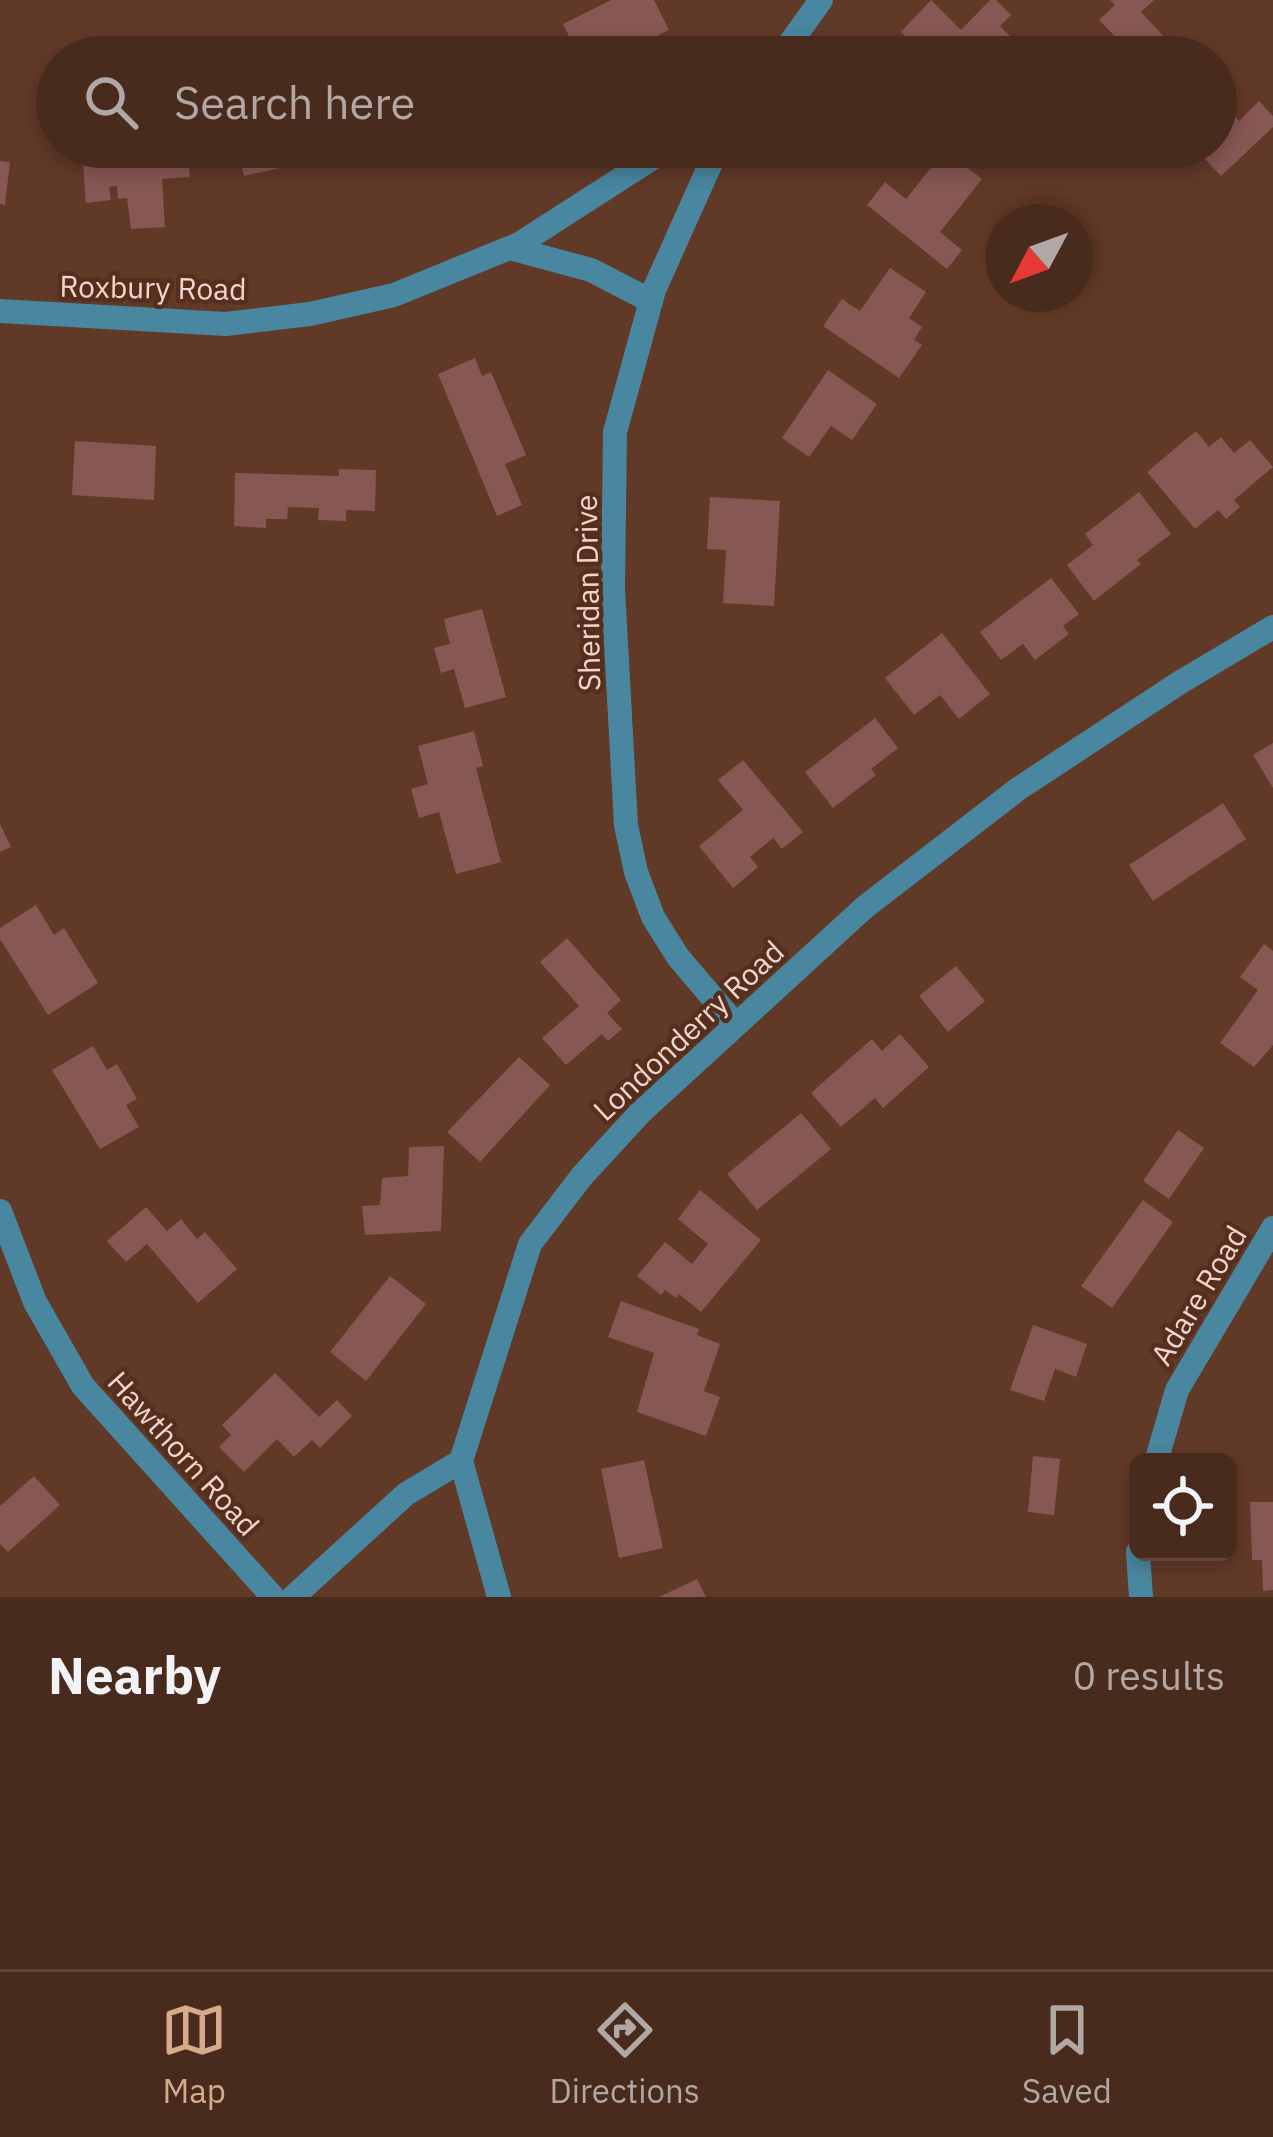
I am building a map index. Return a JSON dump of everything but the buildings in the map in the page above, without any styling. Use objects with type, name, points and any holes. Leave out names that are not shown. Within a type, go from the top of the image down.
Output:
[{"type":"street","points":[[795,36],[821,0]]},
{"type":"street","name":"Roxbury Road","points":[[0,311],[226,324],[394,295],[510,248],[637,168]]},
{"type":"street","name":"Sheridan Drive","points":[[709,168],[651,301],[615,432],[613,589],[626,825],[636,872],[653,917],[678,957],[735,1024]]},
{"type":"street","points":[[510,248],[591,270],[651,301]]},
{"type":"street","name":"Londonderry Road","points":[[461,1461],[530,1244],[582,1176],[640,1113],[865,907],[1018,789],[1273,627]]},
{"type":"street","name":"Hawthorn Road","points":[[0,1211],[35,1302],[83,1386],[273,1597]]},
{"type":"street","name":"Adare Road","points":[[1159,1453],[1177,1390],[1273,1228]]},
{"type":"street","points":[[293,1597],[406,1494],[461,1461],[499,1597]]},
{"type":"street","points":[[1139,1561],[1141,1597]]}]
